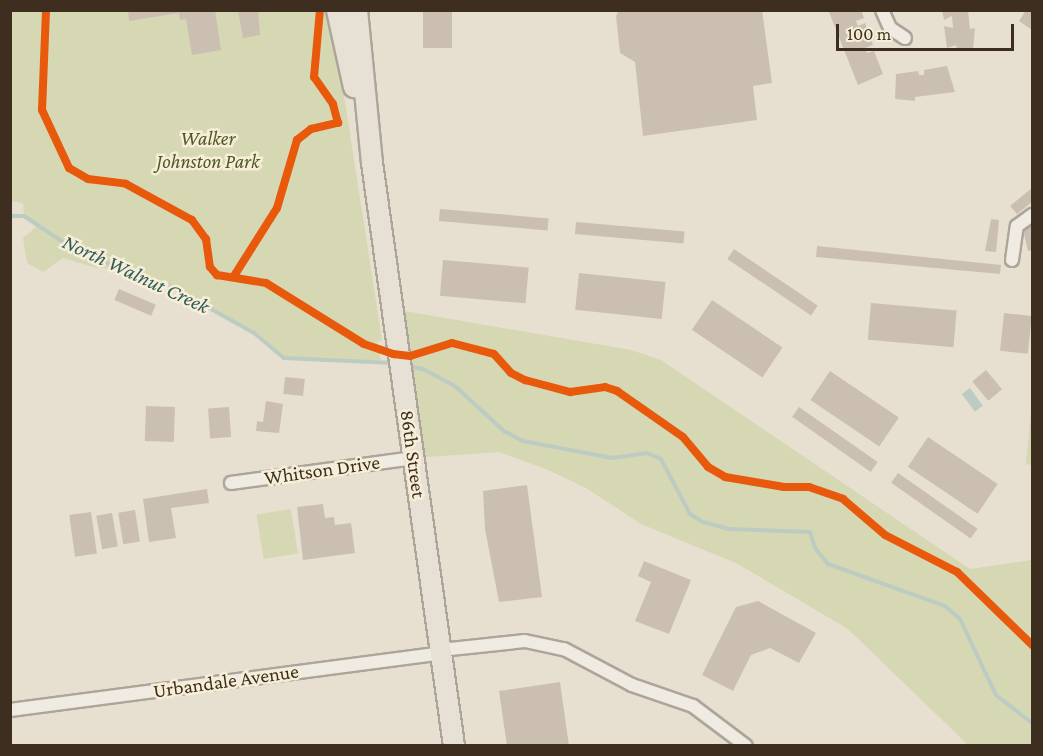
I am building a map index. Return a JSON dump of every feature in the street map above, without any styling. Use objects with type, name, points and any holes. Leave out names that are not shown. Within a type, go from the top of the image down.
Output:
[{"type":"main road","name":"86th Street","points":[[337,10],[372,163]]},
{"type":"main road","name":"86th Street","points":[[357,10],[372,163],[454,746]]},
{"type":"street","points":[[882,10],[890,28],[905,38]]},
{"type":"street","points":[[1012,260],[1017,226],[1032,215]]},
{"type":"street","name":"Whitson Drive","points":[[231,483],[413,458]]},
{"type":"street","name":"Urbandale Avenue","points":[[10,710],[525,640],[564,649],[632,685],[693,706],[746,746]]},
{"type":"green space","name":"Walker Johnston Park","points":[[10,11],[331,11],[382,340],[377,342],[381,360],[312,361],[284,358],[254,333],[168,285],[138,278],[113,265],[109,269],[93,267],[63,258],[43,272],[27,263],[23,238],[36,227],[24,216],[23,203],[11,201]]},
{"type":"green space","points":[[393,309],[631,350],[661,360],[970,569],[1032,560],[1032,745],[968,745],[848,629],[738,564],[641,524],[586,488],[548,470],[499,452],[413,458]]},
{"type":"green space","points":[[1032,403],[1032,465],[1026,464]]},
{"type":"green space","points":[[291,509],[298,553],[263,559],[256,514]]},
{"type":"shaded area","points":[[970,388],[983,406],[975,412],[962,394]]},
{"type":"building","points":[[128,10],[215,10],[221,50],[192,55],[186,19],[180,20],[179,13],[129,21]]},
{"type":"building","points":[[238,10],[258,10],[260,35],[243,38]]},
{"type":"building","points":[[423,10],[452,10],[452,48],[423,48]]},
{"type":"building","points":[[619,10],[762,10],[772,83],[753,86],[757,120],[643,136],[635,62],[620,53],[616,16]]},
{"type":"building","points":[[861,10],[864,18],[856,21],[858,26],[865,23],[873,45],[865,48],[867,53],[874,51],[883,74],[858,85],[829,12]]},
{"type":"building","points":[[942,10],[968,10],[970,29],[975,28],[973,49],[957,51],[956,45],[947,48],[944,26],[953,28],[952,16],[944,20]]},
{"type":"building","points":[[1026,10],[1032,10],[1032,30],[1019,21]]},
{"type":"building","points":[[947,66],[955,92],[915,97],[915,101],[895,99],[896,74],[918,71],[919,75],[924,75],[924,70]]},
{"type":"building","points":[[1032,188],[1032,202],[1017,214],[1010,206]]},
{"type":"building","points":[[440,209],[549,218],[548,230],[439,221]]},
{"type":"building","points":[[991,219],[999,220],[996,252],[985,251]]},
{"type":"building","points":[[576,222],[685,231],[684,243],[575,234]]},
{"type":"building","points":[[1032,226],[1032,250],[1028,251],[1023,229]]},
{"type":"building","points":[[817,246],[1001,265],[1000,274],[816,257]]},
{"type":"building","points":[[734,249],[818,305],[811,315],[727,259]]},
{"type":"building","points":[[443,260],[529,267],[526,303],[440,296]]},
{"type":"building","points":[[579,273],[666,282],[662,319],[575,310]]},
{"type":"building","points":[[119,289],[156,305],[151,316],[114,300]]},
{"type":"building","points":[[712,300],[782,348],[762,377],[692,330]]},
{"type":"building","points":[[871,303],[957,310],[953,347],[868,340]]},
{"type":"building","points":[[1004,313],[1032,316],[1028,354],[1000,351]]},
{"type":"building","points":[[986,370],[1002,389],[988,401],[972,382]]},
{"type":"building","points":[[830,371],[899,417],[879,446],[810,400]]},
{"type":"building","points":[[285,377],[305,379],[303,396],[283,394]]},
{"type":"building","points":[[266,401],[283,404],[279,433],[256,431],[257,421],[263,422]]},
{"type":"building","points":[[146,406],[175,407],[174,442],[145,441]]},
{"type":"building","points":[[229,407],[231,437],[210,438],[208,408]]},
{"type":"building","points":[[799,407],[878,462],[871,472],[792,417]]},
{"type":"building","points":[[928,437],[998,484],[978,514],[908,467]]},
{"type":"building","points":[[898,473],[977,529],[971,538],[891,483]]},
{"type":"building","points":[[527,485],[542,597],[499,602],[485,529],[483,491]]},
{"type":"building","points":[[207,489],[209,503],[171,508],[176,538],[149,542],[143,499]]},
{"type":"building","points":[[323,504],[325,518],[334,517],[335,525],[351,523],[355,553],[303,560],[297,507]]},
{"type":"building","points":[[135,510],[140,542],[123,544],[118,513]]},
{"type":"building","points":[[91,512],[97,554],[75,557],[69,515]]},
{"type":"building","points":[[112,513],[118,546],[102,549],[96,516]]},
{"type":"building","points":[[644,561],[691,580],[669,634],[635,621],[651,582],[638,576]]},
{"type":"building","points":[[758,601],[816,633],[799,663],[770,648],[751,655],[733,691],[702,675],[736,607]]},
{"type":"building","points":[[560,682],[569,746],[507,746],[499,691]]},
{"type":"waterway","name":"North Walnut Creek","points":[[10,216],[24,216],[60,240],[138,278],[168,285],[254,333],[284,358],[393,363]]},
{"type":"waterway","name":"North Walnut Creek","points":[[406,366],[423,369],[455,386],[504,431],[523,441],[612,458],[647,453],[661,459],[690,514],[703,522],[729,529],[810,532],[815,548],[828,564],[945,606],[960,619],[996,695],[1032,723]]},
{"type":"cycle path","points":[[42,110],[46,10]]},
{"type":"cycle path","points":[[234,276],[277,208],[297,140],[311,129],[338,123],[333,104],[314,77],[320,10]]},
{"type":"cycle path","points":[[42,110],[69,168],[88,179],[126,184],[192,220],[206,239],[210,267],[217,275],[266,283],[364,344],[393,354],[410,356],[452,343],[494,354],[511,373],[525,380],[570,392],[605,387],[617,391],[683,437],[708,467],[725,477],[784,487],[809,487],[843,499],[885,535],[957,572],[1032,645]]}]
